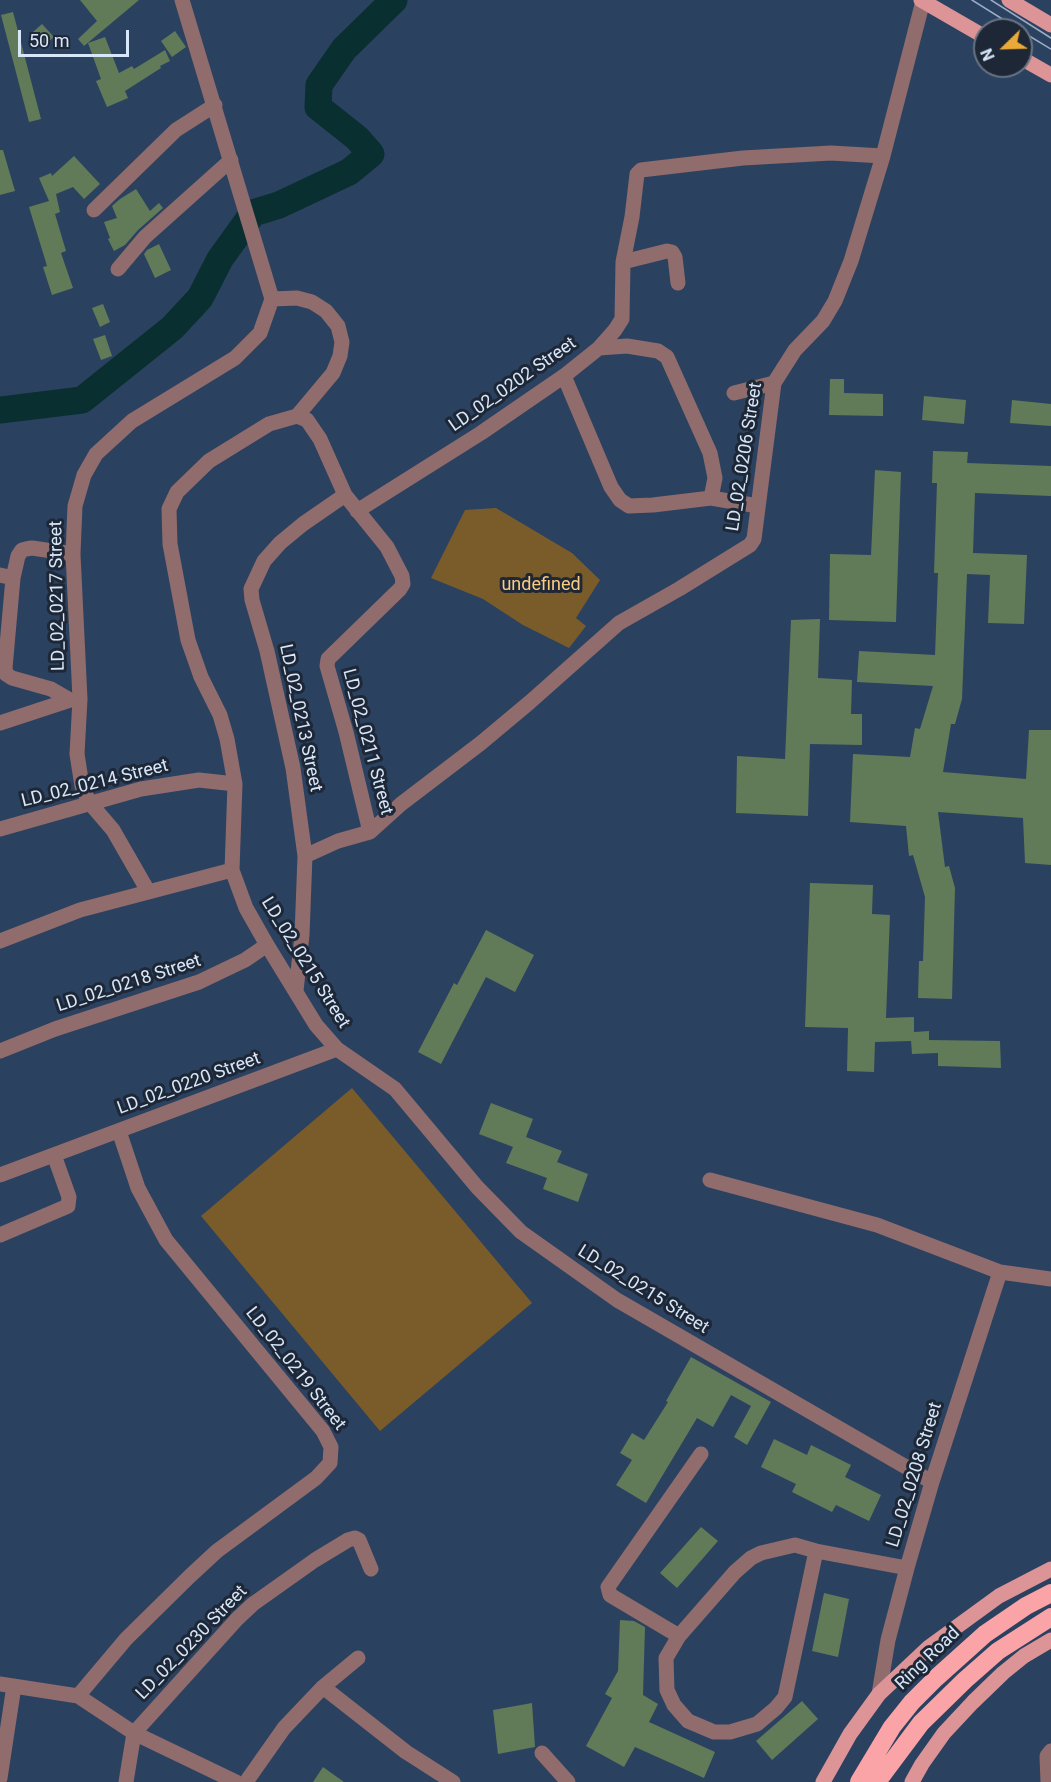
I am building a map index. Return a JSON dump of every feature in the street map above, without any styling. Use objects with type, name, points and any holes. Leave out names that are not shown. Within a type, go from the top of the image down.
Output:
[{"type":"highway","name":"Ring Road","points":[[859,1782],[892,1728],[912,1702],[985,1634],[1026,1606],[1051,1593]]},
{"type":"highway","points":[[877,1782],[921,1723],[998,1651],[1044,1621]]},
{"type":"main road","points":[[1009,0],[1051,25]]},
{"type":"main road","points":[[922,1],[973,31]]},
{"type":"main road","points":[[1033,65],[1051,75]]},
{"type":"main road","points":[[823,1782],[850,1734],[879,1694],[929,1647],[999,1596],[1051,1569]]},
{"type":"main road","points":[[912,1782],[944,1733],[966,1710],[1003,1673],[1024,1656],[1051,1640]]},
{"type":"street","points":[[184,0],[272,299],[297,298],[312,302],[326,311],[338,326],[342,342],[340,356],[333,373],[297,416],[307,420],[320,439],[345,495],[357,511]]},
{"type":"street","name":"LD_02_0206 Street","points":[[370,832],[401,804],[530,702],[619,623],[750,545],[754,539],[774,383],[795,350],[823,321],[835,301],[851,261],[883,156],[922,1]]},
{"type":"street","points":[[94,210],[176,130],[215,105]]},
{"type":"street","name":"LD_02_0202 Street","points":[[357,511],[481,433],[564,376],[599,348],[615,330],[622,319],[622,262],[632,217],[637,174],[641,170],[743,158],[831,153],[883,156]]},
{"type":"street","points":[[118,269],[145,237],[231,160]]},
{"type":"street","points":[[622,262],[667,251],[672,252],[675,257],[678,283]]},
{"type":"street","name":"LD_02_0217 Street","points":[[89,802],[82,786],[77,754],[75,700],[73,554],[75,506],[84,475],[96,453],[132,421],[236,358],[260,333],[272,299]]},
{"type":"street","points":[[599,348],[627,346],[658,351],[667,357],[710,453],[715,478],[711,498]]},
{"type":"street","points":[[564,376],[608,480],[620,500],[629,506],[711,498],[758,506]]},
{"type":"street","points":[[734,393],[774,383]]},
{"type":"street","name":"LD_02_0215 Street","points":[[297,416],[269,424],[209,461],[177,492],[169,509],[170,544],[188,640],[201,677],[220,715],[235,784],[232,870],[246,908],[267,945],[316,1024],[337,1049],[395,1089],[477,1187],[521,1232],[617,1300],[932,1482]]},
{"type":"street","name":"LD_02_0213 Street","points":[[296,991],[302,935],[305,856],[293,768],[251,589],[264,561],[280,543],[345,495]]},
{"type":"street","name":"LD_02_0211 Street","points":[[357,511],[387,547],[402,576],[403,584],[328,658],[327,666],[346,732],[370,832]]},
{"type":"street","points":[[73,554],[32,548],[22,550],[6,576],[5,668],[6,674],[12,678],[51,689],[75,700]]},
{"type":"street","points":[[0,723],[75,700]]},
{"type":"street","name":"LD_02_0214 Street","points":[[0,829],[141,789],[199,780],[235,784]]},
{"type":"street","points":[[89,802],[113,830],[148,891]]},
{"type":"street","points":[[305,856],[338,841],[370,832]]},
{"type":"street","points":[[0,941],[80,910],[232,870]]},
{"type":"street","name":"LD_02_0218 Street","points":[[0,1051],[55,1029],[200,982],[245,960],[267,945]]},
{"type":"street","name":"LD_02_0220 Street","points":[[0,1175],[337,1049]]},
{"type":"street","name":"LD_02_0219 Street","points":[[78,1696],[126,1640],[204,1563],[316,1478],[330,1463],[331,1447],[323,1431],[166,1240],[138,1188],[119,1131]]},
{"type":"street","points":[[0,1235],[68,1206],[69,1197],[54,1155]]},
{"type":"street","points":[[710,1180],[877,1225],[1000,1272],[1051,1279]]},
{"type":"street","name":"LD_02_0208 Street","points":[[879,1694],[888,1640],[907,1568],[932,1482],[1000,1272]]},
{"type":"street","points":[[679,1636],[610,1595],[608,1587],[701,1455]]},
{"type":"street","name":"LD_02_0230 Street","points":[[134,1733],[237,1619],[253,1604],[315,1560],[355,1538],[371,1569]]},
{"type":"street","points":[[816,1551],[785,1697],[757,1724],[730,1732],[714,1732],[688,1721],[674,1705],[667,1690],[666,1658],[679,1636],[735,1572],[751,1558],[761,1553],[795,1545],[907,1568]]},
{"type":"street","points":[[246,1782],[284,1728],[323,1687],[358,1658]]},
{"type":"street","points":[[0,1778],[7,1685],[78,1696],[134,1733],[236,1782]]},
{"type":"street","points":[[323,1687],[406,1752],[453,1782]]},
{"type":"street","points":[[126,1782],[134,1733]]},
{"type":"street","points":[[1048,1782],[1047,1756],[1051,1751]]},
{"type":"street","points":[[542,1753],[568,1782]]},
{"type":"green space","name":"undefined","points":[[496,508],[572,553],[600,580],[576,618],[586,626],[569,648],[523,625],[483,599],[431,578],[465,510]]},
{"type":"green space","points":[[352,1088],[532,1303],[380,1431],[201,1216]]},
{"type":"building","points":[[80,0],[139,0],[84,46],[78,39],[97,21]]},
{"type":"building","points":[[13,12],[41,119],[29,122],[1,15]]},
{"type":"building","points":[[42,24],[54,37],[44,46],[33,32]]},
{"type":"building","points":[[175,31],[186,47],[172,57],[161,41]]},
{"type":"building","points":[[105,37],[119,73],[132,66],[134,69],[165,50],[170,61],[125,91],[128,98],[107,107],[96,81],[101,79],[88,43]]},
{"type":"building","points":[[0,150],[3,150],[15,191],[0,195]]},
{"type":"building","points":[[74,156],[100,184],[84,199],[73,187],[56,194],[60,212],[55,214],[66,251],[61,253],[73,288],[52,295],[43,267],[47,266],[29,207],[49,201],[39,178],[51,173],[52,176]]},
{"type":"building","points":[[136,189],[150,211],[159,203],[163,208],[125,245],[114,251],[104,222],[117,218],[112,206]]},
{"type":"building","points":[[159,244],[171,270],[155,278],[144,254]]},
{"type":"building","points":[[103,304],[110,322],[100,327],[92,308]]},
{"type":"building","points":[[105,335],[112,356],[101,360],[93,339]]},
{"type":"building","points":[[830,379],[844,379],[844,393],[883,394],[883,416],[829,415]]},
{"type":"building","points":[[924,396],[966,400],[964,424],[922,420]]},
{"type":"building","points":[[1012,400],[1051,404],[1051,426],[1010,423]]},
{"type":"building","points":[[933,451],[968,452],[967,463],[1051,466],[1051,496],[975,493],[973,553],[1027,555],[1024,624],[988,623],[990,575],[967,574],[962,699],[955,724],[951,724],[943,772],[1026,779],[1029,730],[1051,730],[1051,865],[1025,863],[1023,818],[938,812],[945,867],[949,866],[955,888],[952,999],[918,998],[919,961],[923,961],[925,897],[913,855],[909,856],[906,826],[850,822],[853,754],[910,757],[915,728],[920,729],[933,686],[857,682],[859,651],[935,655],[938,573],[934,573],[937,483],[932,483]]},
{"type":"building","points":[[875,470],[901,472],[896,622],[829,620],[830,554],[871,555]]},
{"type":"building","points":[[820,619],[818,678],[852,680],[851,714],[862,714],[862,745],[810,744],[808,816],[736,813],[737,756],[785,759],[791,620]]},
{"type":"building","points":[[810,883],[873,885],[872,914],[890,915],[886,1018],[914,1017],[914,1032],[929,1031],[929,1040],[1000,1041],[1001,1068],[938,1066],[938,1053],[912,1054],[911,1041],[875,1042],[874,1072],[847,1071],[848,1028],[805,1027]]},
{"type":"building","points":[[486,930],[534,955],[515,992],[486,977],[441,1064],[418,1052],[454,983],[457,985]]},
{"type":"building","points":[[491,1103],[533,1119],[526,1137],[562,1151],[557,1162],[588,1174],[578,1202],[543,1189],[547,1178],[506,1163],[513,1147],[479,1134]]},
{"type":"building","points":[[691,1357],[771,1402],[747,1445],[734,1437],[751,1406],[731,1395],[713,1427],[697,1418],[646,1503],[616,1485],[632,1460],[620,1453],[632,1433],[644,1440],[668,1402],[666,1401]]},
{"type":"building","points":[[774,1439],[807,1455],[811,1445],[851,1465],[845,1477],[881,1495],[869,1521],[836,1505],[832,1512],[792,1492],[796,1484],[761,1467]]},
{"type":"building","points":[[701,1527],[718,1541],[677,1588],[660,1573]]},
{"type":"building","points":[[824,1593],[849,1599],[838,1657],[812,1651]]},
{"type":"building","points":[[620,1620],[634,1621],[645,1627],[643,1695],[658,1704],[649,1722],[715,1752],[704,1778],[635,1747],[624,1767],[586,1746],[612,1698],[605,1694],[618,1671]]},
{"type":"building","points":[[802,1701],[818,1719],[772,1760],[756,1741]]},
{"type":"building","points":[[532,1703],[535,1747],[498,1754],[493,1710]]},
{"type":"building","points":[[323,1767],[344,1782],[313,1782]]},
{"type":"waterway","points":[[0,410],[82,400],[172,328],[200,298],[220,259],[253,213],[279,205],[349,172],[371,154],[357,138],[318,107],[319,85],[344,49],[394,0]]},
{"type":"tram line","points":[[972,0],[1001,18]]},
{"type":"tram line","points":[[991,0],[1051,38]]},
{"type":"tram line","points":[[1033,38],[1051,49]]}]
